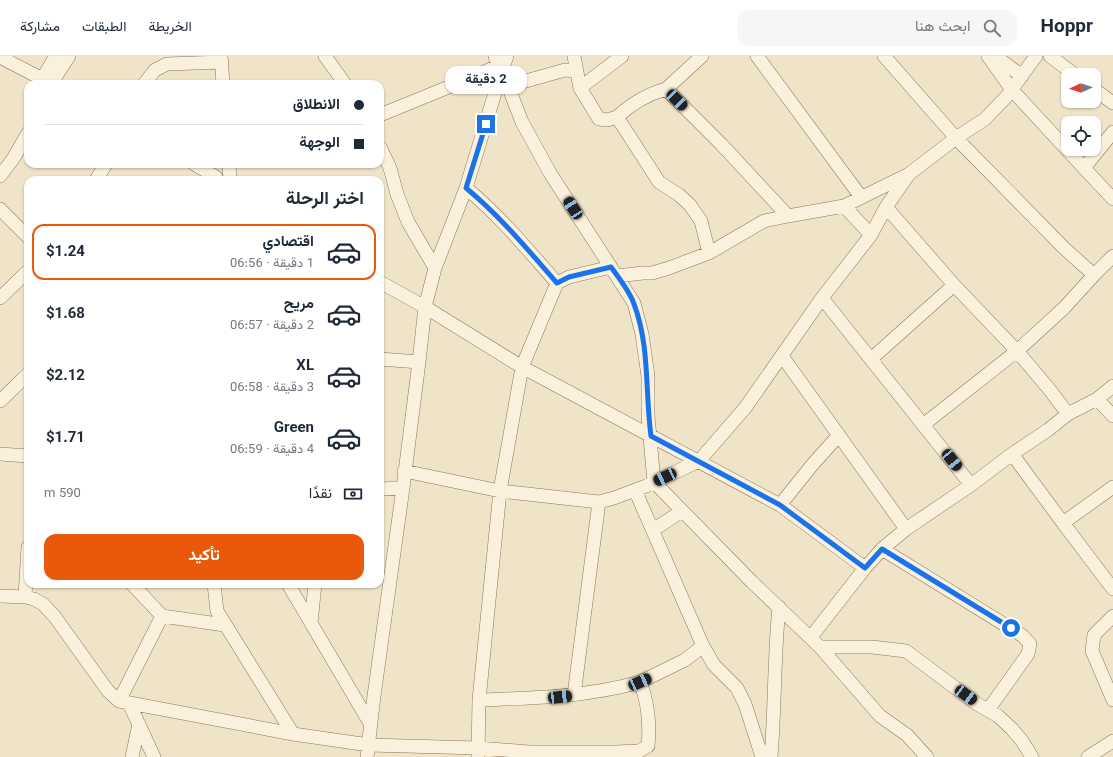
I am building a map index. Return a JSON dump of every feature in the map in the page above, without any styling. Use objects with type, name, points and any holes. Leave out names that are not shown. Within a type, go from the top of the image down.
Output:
[{"type":"street","points":[[50,80],[56,56]]},
{"type":"street","points":[[51,80],[69,56]]},
{"type":"street","points":[[325,56],[342,80]]},
{"type":"street","points":[[384,113],[498,65],[507,56]]},
{"type":"street","points":[[574,56],[580,88],[599,119],[608,120],[617,117],[626,109],[658,91],[666,89],[702,56]]},
{"type":"street","points":[[580,88],[622,56]]},
{"type":"street","points":[[757,56],[861,197]]},
{"type":"street","points":[[884,56],[956,138],[1064,248],[1094,275]]},
{"type":"street","points":[[988,56],[1012,90],[1113,199]]},
{"type":"street","points":[[995,56],[1022,76]]},
{"type":"street","points":[[478,752],[479,700],[500,491],[522,367],[557,283],[569,277],[614,272],[652,273],[708,253],[764,221],[844,206],[909,174],[956,138],[985,119],[1012,90],[1036,56]]},
{"type":"street","points":[[1050,56],[1066,68]]},
{"type":"street","points":[[0,57],[45,80]]},
{"type":"street","points":[[147,80],[155,70],[167,64],[221,59],[223,80]]},
{"type":"street","points":[[498,65],[522,122],[550,173],[634,303],[642,334],[648,376],[648,416],[654,482],[752,582],[811,637],[880,716],[907,735],[927,757]]},
{"type":"street","points":[[368,751],[374,696],[403,488],[425,307],[436,268],[466,188],[498,65]]},
{"type":"street","points":[[508,86],[565,70],[576,71]]},
{"type":"street","points":[[666,89],[722,145],[788,216]]},
{"type":"street","points":[[1101,94],[1113,103]]},
{"type":"street","points":[[617,117],[659,182],[679,195],[690,205],[702,221],[708,253]]},
{"type":"street","points":[[1084,168],[1113,132]]},
{"type":"street","points":[[0,176],[13,159],[24,140]]},
{"type":"street","points":[[384,155],[390,168],[397,194],[408,222],[436,268]]},
{"type":"street","points":[[200,168],[212,176]]},
{"type":"street","points":[[404,471],[500,491],[599,502],[635,490],[699,461],[745,408],[822,298],[871,235],[886,207],[909,174]]},
{"type":"street","points":[[466,188],[486,204],[521,241],[557,283]]},
{"type":"street","points":[[844,206],[871,235]]},
{"type":"street","points":[[886,207],[954,285],[1017,351],[1068,414]]},
{"type":"street","points":[[0,209],[24,233]]},
{"type":"street","points":[[923,424],[1017,351],[1064,308],[1113,256]]},
{"type":"street","points":[[0,298],[24,275]]},
{"type":"street","points":[[384,284],[425,307],[522,367],[780,505],[865,568]]},
{"type":"street","points":[[871,359],[954,285]]},
{"type":"street","points":[[822,298],[971,484]]},
{"type":"street","points":[[782,356],[906,529]]},
{"type":"street","points":[[384,359],[419,362]]},
{"type":"street","points":[[0,401],[24,378]]},
{"type":"street","points":[[811,637],[865,568],[882,549],[906,529],[1048,430],[1068,414],[1097,399],[1113,386]]},
{"type":"street","points":[[1097,399],[1113,416]]},
{"type":"street","points":[[780,505],[839,435]]},
{"type":"street","points":[[0,454],[24,456]]},
{"type":"street","points":[[1012,454],[1113,589]]},
{"type":"street","points":[[1064,523],[1113,487]]},
{"type":"street","points":[[384,488],[403,488]]},
{"type":"street","points":[[635,490],[703,646],[714,665],[736,688],[745,704],[762,757]]},
{"type":"street","points":[[574,696],[599,502]]},
{"type":"street","points":[[653,530],[682,512]]},
{"type":"street","points":[[882,549],[1023,636],[1030,644],[1028,654],[988,710]]},
{"type":"street","points":[[26,588],[26,597]]},
{"type":"street","points":[[136,588],[162,616],[225,625]]},
{"type":"street","points":[[214,588],[217,611],[293,734]]},
{"type":"street","points":[[290,588],[371,726]]},
{"type":"street","points":[[311,623],[315,588]]},
{"type":"street","points":[[0,596],[26,597],[43,604],[55,617],[108,690],[124,702],[138,724],[154,757]]},
{"type":"street","points":[[772,757],[775,647],[779,607]]},
{"type":"street","points":[[124,702],[162,616]]},
{"type":"street","points":[[1113,616],[1094,635],[1092,651],[1113,700]]},
{"type":"street","points":[[479,700],[574,696],[605,691],[640,682],[685,660],[703,646]]},
{"type":"street","points":[[820,647],[872,647],[906,651],[977,704],[998,716],[1022,741],[1032,757]]},
{"type":"street","points":[[124,702],[293,734],[368,751],[616,752],[639,751],[648,746],[644,694],[640,682]]},
{"type":"street","points":[[132,757],[138,724]]},
{"type":"street","points":[[1088,757],[1113,741]]},
{"type":"route","points":[[486,124],[466,188],[486,204],[521,241],[557,283],[569,277],[611,267],[634,303],[642,334],[648,376],[648,416],[651,436],[780,505],[865,568],[882,549],[1011,628]]}]
